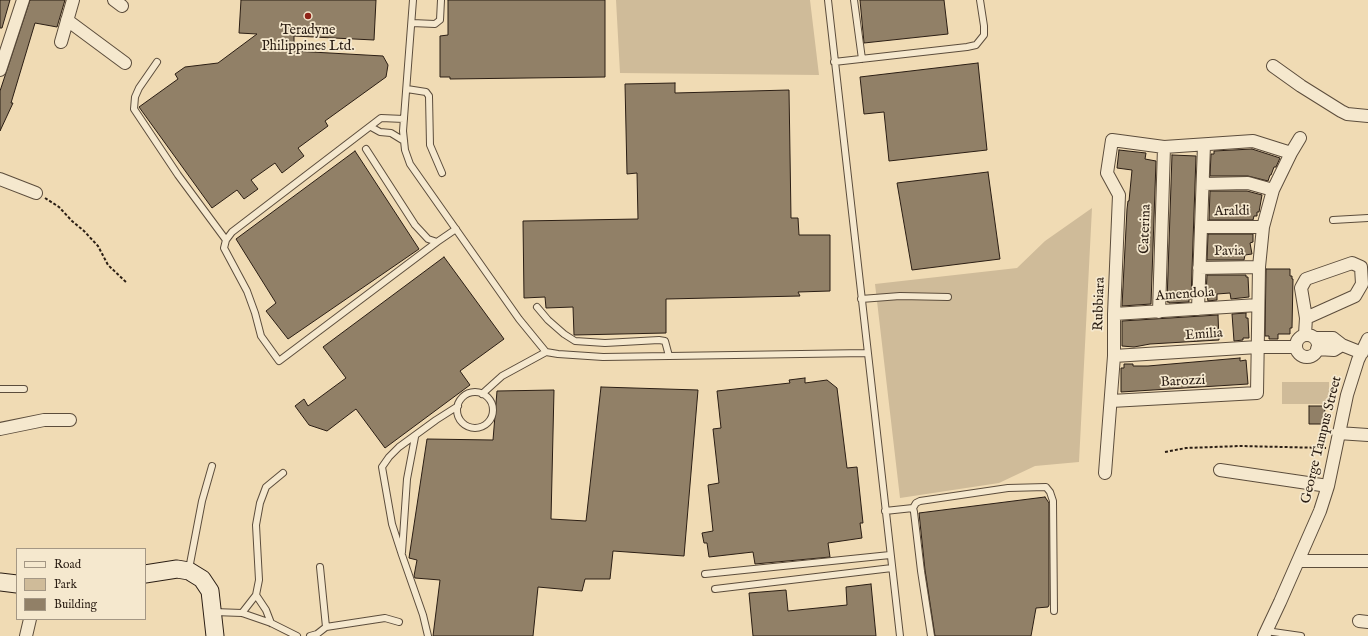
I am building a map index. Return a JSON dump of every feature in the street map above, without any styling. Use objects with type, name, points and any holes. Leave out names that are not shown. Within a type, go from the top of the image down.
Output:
[{"type":"street","points":[[0,70],[23,0]]},
{"type":"street","points":[[61,42],[73,0]]},
{"type":"street","points":[[67,20],[125,63]]},
{"type":"street","points":[[1273,66],[1300,86],[1341,112],[1368,116]]},
{"type":"street","points":[[1258,347],[1259,267],[1263,227],[1273,190],[1300,138]]},
{"type":"street","name":"Rubbiara","points":[[1105,473],[1114,356],[1114,314],[1119,195],[1107,173],[1112,140],[1164,147]]},
{"type":"street","points":[[1164,147],[1254,141],[1291,153]]},
{"type":"street","points":[[1198,309],[1204,145]]},
{"type":"street","name":"Caterina","points":[[1159,312],[1164,147]]},
{"type":"street","points":[[0,179],[36,193]]},
{"type":"street","points":[[1203,184],[1248,183],[1273,190]]},
{"type":"street","name":"Araldi","points":[[1201,227],[1263,227]]},
{"type":"street","points":[[1306,318],[1355,296],[1362,284],[1361,267],[1352,263],[1306,279],[1301,288],[1306,318],[1313,341],[1312,356],[1303,356],[1299,354],[1295,347],[1296,341],[1300,337],[1313,341],[1334,350],[1342,345],[1362,353]]},
{"type":"street","name":"Pavia","points":[[1199,268],[1259,267]]},
{"type":"street","name":"Amendola","points":[[1114,314],[1258,306]]},
{"type":"street","name":"George Tampus Street","points":[[1265,634],[1299,561],[1320,511],[1328,486],[1337,448],[1338,433],[1347,394],[1368,339]]},
{"type":"street","name":"Emilia","points":[[1114,356],[1258,347],[1295,347]]},
{"type":"street","name":"Barozzi","points":[[1111,401],[1257,392],[1258,347]]},
{"type":"street","points":[[0,429],[44,420],[70,420]]},
{"type":"street","points":[[1338,433],[1368,434]]},
{"type":"street","points":[[1220,470],[1328,486]]},
{"type":"street","points":[[1299,561],[1368,561]]},
{"type":"street","points":[[146,574],[177,569],[189,571],[202,579],[210,591],[215,636]]},
{"type":"street","points":[[0,582],[16,584]]},
{"type":"street","points":[[26,636],[30,620]]},
{"type":"lane","points":[[414,0],[404,119],[405,150],[410,164],[519,319],[546,352]]},
{"type":"lane","points":[[412,24],[435,24],[440,20],[441,0]]},
{"type":"lane","points":[[828,0],[900,636]]},
{"type":"lane","points":[[854,0],[862,59]]},
{"type":"lane","points":[[834,62],[976,45],[984,35],[980,0]]},
{"type":"lane","points":[[157,62],[134,97],[134,109],[178,175],[226,240]]},
{"type":"lane","points":[[406,89],[426,92],[429,96],[430,145],[442,174]]},
{"type":"lane","points":[[404,119],[381,118],[232,232],[226,240],[224,248],[247,291],[261,336],[279,361],[437,242],[456,230]]},
{"type":"lane","points":[[371,127],[380,132],[391,133],[404,141]]},
{"type":"lane","points":[[366,149],[415,225],[428,239],[437,242]]},
{"type":"lane","points":[[1333,220],[1368,218]]},
{"type":"lane","points":[[861,299],[900,296],[948,297]]},
{"type":"lane","points":[[537,306],[548,320],[564,334],[575,341],[605,343],[659,340],[665,341],[669,356]]},
{"type":"lane","points":[[482,394],[502,376],[546,352],[603,357],[867,353]]},
{"type":"lane","points":[[0,389],[24,389]]},
{"type":"lane","points":[[477,392],[490,400],[493,409],[491,419],[483,426],[473,428],[464,424],[458,416],[458,406],[460,401],[467,394],[477,392]]},
{"type":"lane","points":[[428,636],[423,615],[392,524],[382,467],[389,457],[400,447],[436,420],[458,406]]},
{"type":"lane","points":[[402,555],[407,479],[415,437]]},
{"type":"lane","points":[[189,571],[202,501],[212,466]]},
{"type":"lane","points":[[242,613],[256,595],[260,580],[256,525],[260,503],[266,487],[283,473]]},
{"type":"lane","points":[[931,636],[921,571],[914,508],[916,503],[920,501],[1008,488],[1046,487],[1050,492],[1053,501],[1054,611]]},
{"type":"lane","points":[[885,511],[914,508]]},
{"type":"lane","points":[[705,574],[890,555]]},
{"type":"lane","points":[[320,567],[326,627]]},
{"type":"lane","points":[[715,589],[892,568]]},
{"type":"lane","points":[[256,595],[266,610],[271,623]]},
{"type":"lane","points":[[213,612],[242,613],[271,623],[297,636]]},
{"type":"lane","points":[[310,636],[317,634],[326,627],[384,618],[399,622]]},
{"type":"lane","points":[[1265,634],[1301,636]]},
{"type":"path","points":[[36,193],[59,208],[84,231],[98,246],[108,265],[126,282]]},
{"type":"path","points":[[1165,452],[1186,448],[1241,446],[1337,448]]},
{"type":"green space","points":[[616,0],[810,0],[819,75],[620,73]]},
{"type":"green space","points":[[1092,208],[1079,462],[1035,466],[999,483],[900,498],[875,284],[1017,268],[1045,241]]},
{"type":"green space","points":[[1282,382],[1329,382],[1329,404],[1282,404]]},
{"type":"building","points":[[0,0],[10,0],[2,28],[0,28]]},
{"type":"building","points":[[30,0],[65,0],[57,27],[35,23],[11,103],[13,103],[0,131],[0,91]]},
{"type":"building","points":[[241,0],[376,0],[374,40],[294,36],[294,51],[383,56],[388,65],[386,77],[325,121],[328,126],[298,148],[304,156],[282,173],[275,163],[251,180],[258,189],[244,199],[237,190],[212,208],[139,107],[178,79],[175,74],[185,67],[218,63],[257,34],[239,33]]},
{"type":"building","points":[[448,0],[605,0],[605,77],[450,79],[450,77],[440,77],[440,36],[448,35]]},
{"type":"building","points":[[860,0],[944,0],[948,34],[864,43]]},
{"type":"building","points":[[978,63],[987,150],[889,161],[884,112],[864,114],[860,77]]},
{"type":"building","points":[[675,83],[675,93],[789,90],[791,218],[798,218],[799,235],[830,235],[830,291],[798,292],[800,296],[666,299],[666,333],[574,335],[573,307],[546,308],[545,297],[524,298],[523,221],[638,219],[637,173],[627,174],[625,84]]},
{"type":"building","points":[[1252,149],[1280,158],[1268,181],[1248,176],[1210,176],[1211,154],[1214,154],[1214,151]]},
{"type":"building","points":[[1119,150],[1146,153],[1145,159],[1156,161],[1151,304],[1122,306],[1127,209],[1132,170],[1117,168]]},
{"type":"building","points":[[355,151],[419,249],[288,339],[266,311],[276,303],[236,239]]},
{"type":"building","points":[[1172,155],[1196,156],[1191,299],[1189,299],[1189,302],[1169,303],[1167,302]]},
{"type":"building","points":[[988,172],[1000,259],[912,270],[897,183]]},
{"type":"building","points":[[1210,191],[1247,191],[1262,195],[1259,212],[1257,212],[1257,216],[1254,216],[1253,220],[1209,220]]},
{"type":"building","points":[[1208,234],[1253,234],[1253,242],[1250,243],[1252,254],[1245,255],[1244,260],[1207,260]]},
{"type":"building","points":[[444,257],[504,339],[460,371],[470,385],[385,448],[356,409],[327,431],[309,425],[295,406],[304,399],[308,406],[346,378],[323,347]]},
{"type":"building","points":[[1266,269],[1290,269],[1290,276],[1292,276],[1293,279],[1292,328],[1290,328],[1290,334],[1278,334],[1278,339],[1269,339],[1269,336],[1265,336]]},
{"type":"building","points":[[1207,275],[1246,275],[1246,277],[1248,277],[1249,297],[1231,299],[1230,293],[1217,294],[1217,300],[1208,301],[1206,295]]},
{"type":"building","points":[[1246,313],[1246,318],[1248,318],[1249,338],[1234,341],[1232,314]]},
{"type":"building","points":[[1218,315],[1219,340],[1150,344],[1134,347],[1122,346],[1122,321]]},
{"type":"building","points":[[1240,358],[1240,361],[1246,360],[1248,384],[1121,392],[1121,368],[1124,368],[1124,364],[1133,364],[1133,366],[1148,366]]},
{"type":"building","points":[[805,378],[805,383],[827,380],[837,388],[847,468],[857,467],[863,523],[860,523],[862,538],[828,543],[830,557],[755,564],[753,552],[709,557],[707,543],[704,543],[702,533],[713,531],[708,485],[719,483],[713,429],[721,428],[717,391],[790,383],[789,380]]},
{"type":"building","points":[[601,387],[698,390],[684,556],[613,551],[610,579],[585,579],[582,591],[538,587],[533,636],[433,636],[440,580],[415,578],[414,576],[417,560],[409,558],[427,439],[493,440],[497,391],[554,390],[551,519],[586,521]]},
{"type":"building","points":[[1309,406],[1325,406],[1324,424],[1309,424]]},
{"type":"building","points":[[1045,497],[1049,503],[1049,605],[1048,607],[1036,608],[1031,636],[935,636],[925,570],[919,513]]},
{"type":"building","points":[[871,584],[876,636],[753,636],[749,593],[786,590],[788,611],[847,605],[846,587]]},
{"type":"place","name":"Teradyne Philippines Ltd.","points":[[308,16]]}]
